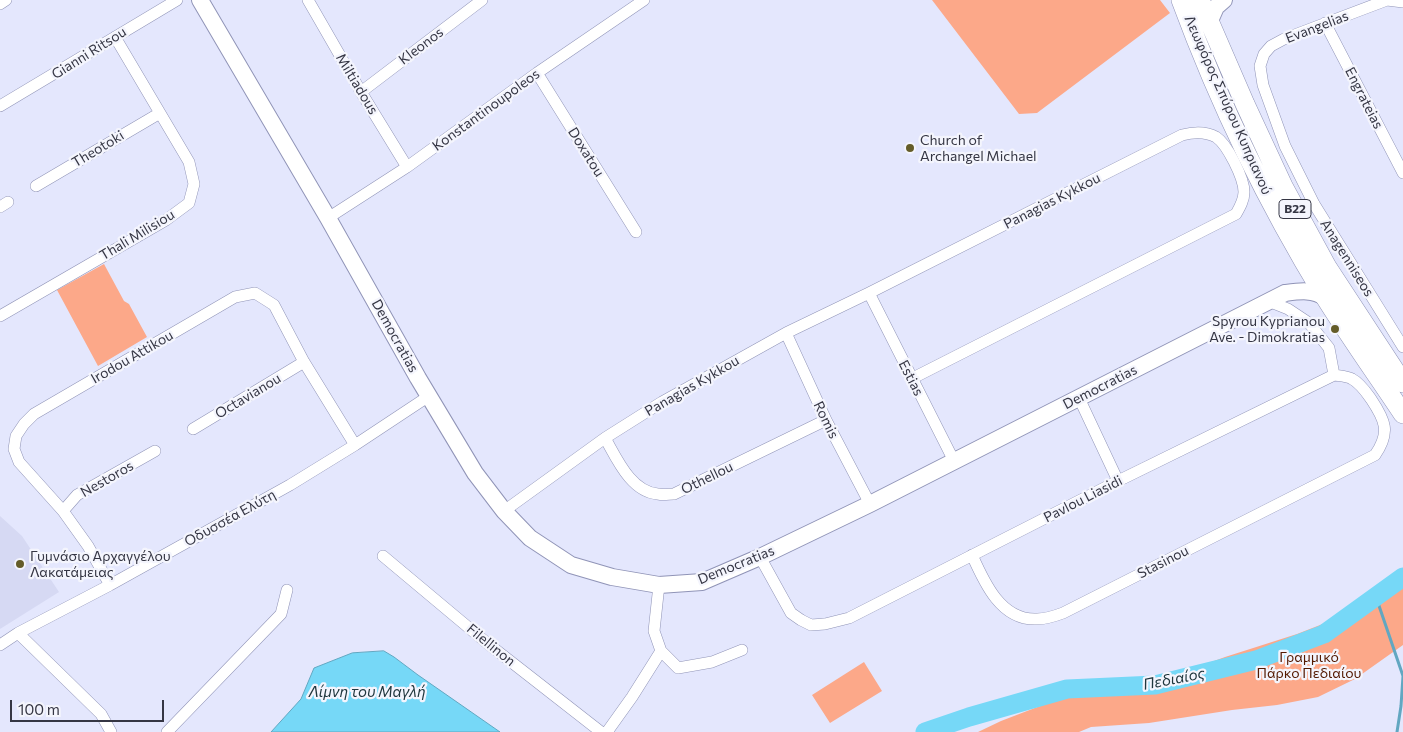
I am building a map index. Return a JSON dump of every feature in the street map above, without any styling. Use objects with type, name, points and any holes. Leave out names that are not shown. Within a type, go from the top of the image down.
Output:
[{"type":"main road","name":"Λεωφόρος Σπύρου Κυπριανού","points":[[1181,0],[1228,113],[1264,188],[1326,298],[1403,414]]},
{"type":"main road","name":"Λεωφόρος Σπύρου Κυπριανού","points":[[1200,0],[1245,104],[1292,202],[1327,267],[1403,383]]},
{"type":"street","points":[[0,4],[6,0]]},
{"type":"street","name":"Gianni Ritsou","points":[[0,106],[177,0]]},
{"type":"street","name":"Democratias","points":[[200,0],[475,472],[504,511],[530,538],[571,565],[612,577],[659,585],[702,582],[760,557],[870,504],[1285,293],[1309,291],[1326,298]]},
{"type":"street","name":"Miltiadous","points":[[308,0],[407,167]]},
{"type":"street","name":"Kleonos","points":[[361,92],[482,0]]},
{"type":"street","name":"Konstantinoupoleos","points":[[328,218],[407,167],[537,73],[644,0]]},
{"type":"street","points":[[1209,23],[1216,7],[1224,0]]},
{"type":"street","name":"Evangelias","points":[[1264,54],[1271,46],[1284,39],[1325,23],[1387,0],[1403,2]]},
{"type":"street","name":"Engrateias","points":[[1325,23],[1403,173]]},
{"type":"street","name":"Thali Milisiou","points":[[0,316],[166,220],[189,203],[194,184],[190,162],[116,37]]},
{"type":"street","name":"Anagenniseos","points":[[1264,54],[1260,66],[1263,85],[1285,146],[1314,204],[1403,347]]},
{"type":"street","name":"Doxatou","points":[[537,73],[636,232]]},
{"type":"street","name":"Theotoki","points":[[36,186],[160,113]]},
{"type":"street","name":"Panagias Kykkou","points":[[504,511],[605,438],[662,402],[786,333],[1182,135],[1197,132],[1214,136],[1225,146],[1243,181],[1244,192],[1236,214],[911,379]]},
{"type":"street","name":"Democratias","points":[[1285,293],[1298,279],[1304,261]]},
{"type":"street","name":"Estias","points":[[869,293],[954,461]]},
{"type":"street","name":"Irodou Attikou","points":[[110,585],[88,546],[63,511],[19,462],[14,449],[16,436],[34,414],[235,297],[256,294],[274,305],[304,362],[355,445]]},
{"type":"street","points":[[1268,301],[1288,309],[1309,323],[1330,348],[1334,375]]},
{"type":"street","name":"Romis","points":[[786,333],[826,420],[870,504]]},
{"type":"street","name":"Octavianou","points":[[192,429],[304,362]]},
{"type":"street","name":"Stasinou","points":[[972,555],[988,590],[1009,611],[1035,620],[1063,613],[1375,455],[1381,447],[1384,437],[1385,425],[1382,415],[1363,389],[1353,380],[1334,375]]},
{"type":"street","name":"Pavlou Liasidi","points":[[760,557],[791,613],[801,620],[811,625],[825,624],[849,618],[1118,481],[1334,375]]},
{"type":"street","name":"Οδυσσέα Ελύτη","points":[[0,645],[18,633],[110,585],[290,485],[429,396]]},
{"type":"street","points":[[1079,398],[1118,481]]},
{"type":"street","name":"Othellou","points":[[605,438],[624,470],[640,487],[657,494],[674,494],[826,420]]},
{"type":"street","name":"Nestoros","points":[[63,511],[77,495],[155,451]]},
{"type":"street","name":"Filellinon","points":[[382,556],[487,643],[601,732]]},
{"type":"street","points":[[659,585],[654,631],[660,651],[678,668],[712,662],[742,650]]},
{"type":"street","points":[[167,732],[280,614],[287,590]]},
{"type":"street","points":[[18,633],[101,714],[112,732]]},
{"type":"street","points":[[607,732],[632,697],[660,651]]},
{"type":"shaded area","name":"Γυμνάσιο Αρχαγγέλου Λακατάμειας","points":[[0,516],[22,536],[59,592],[0,629]]},
{"type":"green space","points":[[932,0],[1160,0],[1170,13],[1037,113],[1019,114]]},
{"type":"green space","points":[[104,264],[124,301],[129,304],[147,337],[98,366],[57,290]]},
{"type":"green space","name":"Γραμμικό Πάρκο Πεδιαίου","points":[[1403,569],[1403,645],[1355,679],[1318,697],[1277,705],[1149,723],[1091,727],[1079,732],[978,732],[1066,696],[1151,684],[1225,657],[1297,634],[1361,609],[1368,598]]},
{"type":"green space","points":[[864,662],[882,691],[830,723],[812,695]]},
{"type":"water","name":"Λίμνη του Μαγλή","points":[[384,651],[500,732],[271,732],[301,699],[314,668],[352,653]]},
{"type":"waterway","name":"Πεδιαίος","points":[[925,732],[969,717],[1067,689],[1155,685],[1256,660],[1324,634],[1403,577]]},
{"type":"waterway","points":[[1376,597],[1403,676],[1397,732]]},
{"type":"place","name":"Church of Archangel Michael","points":[[910,148]]},
{"type":"place","name":"Spyrou Kyprianou Ave. - Dimokratias","points":[[1335,329]]},
{"type":"place","name":"Γυμνάσιο Αρχαγγέλου Λακατάμειας","points":[[20,564]]}]
